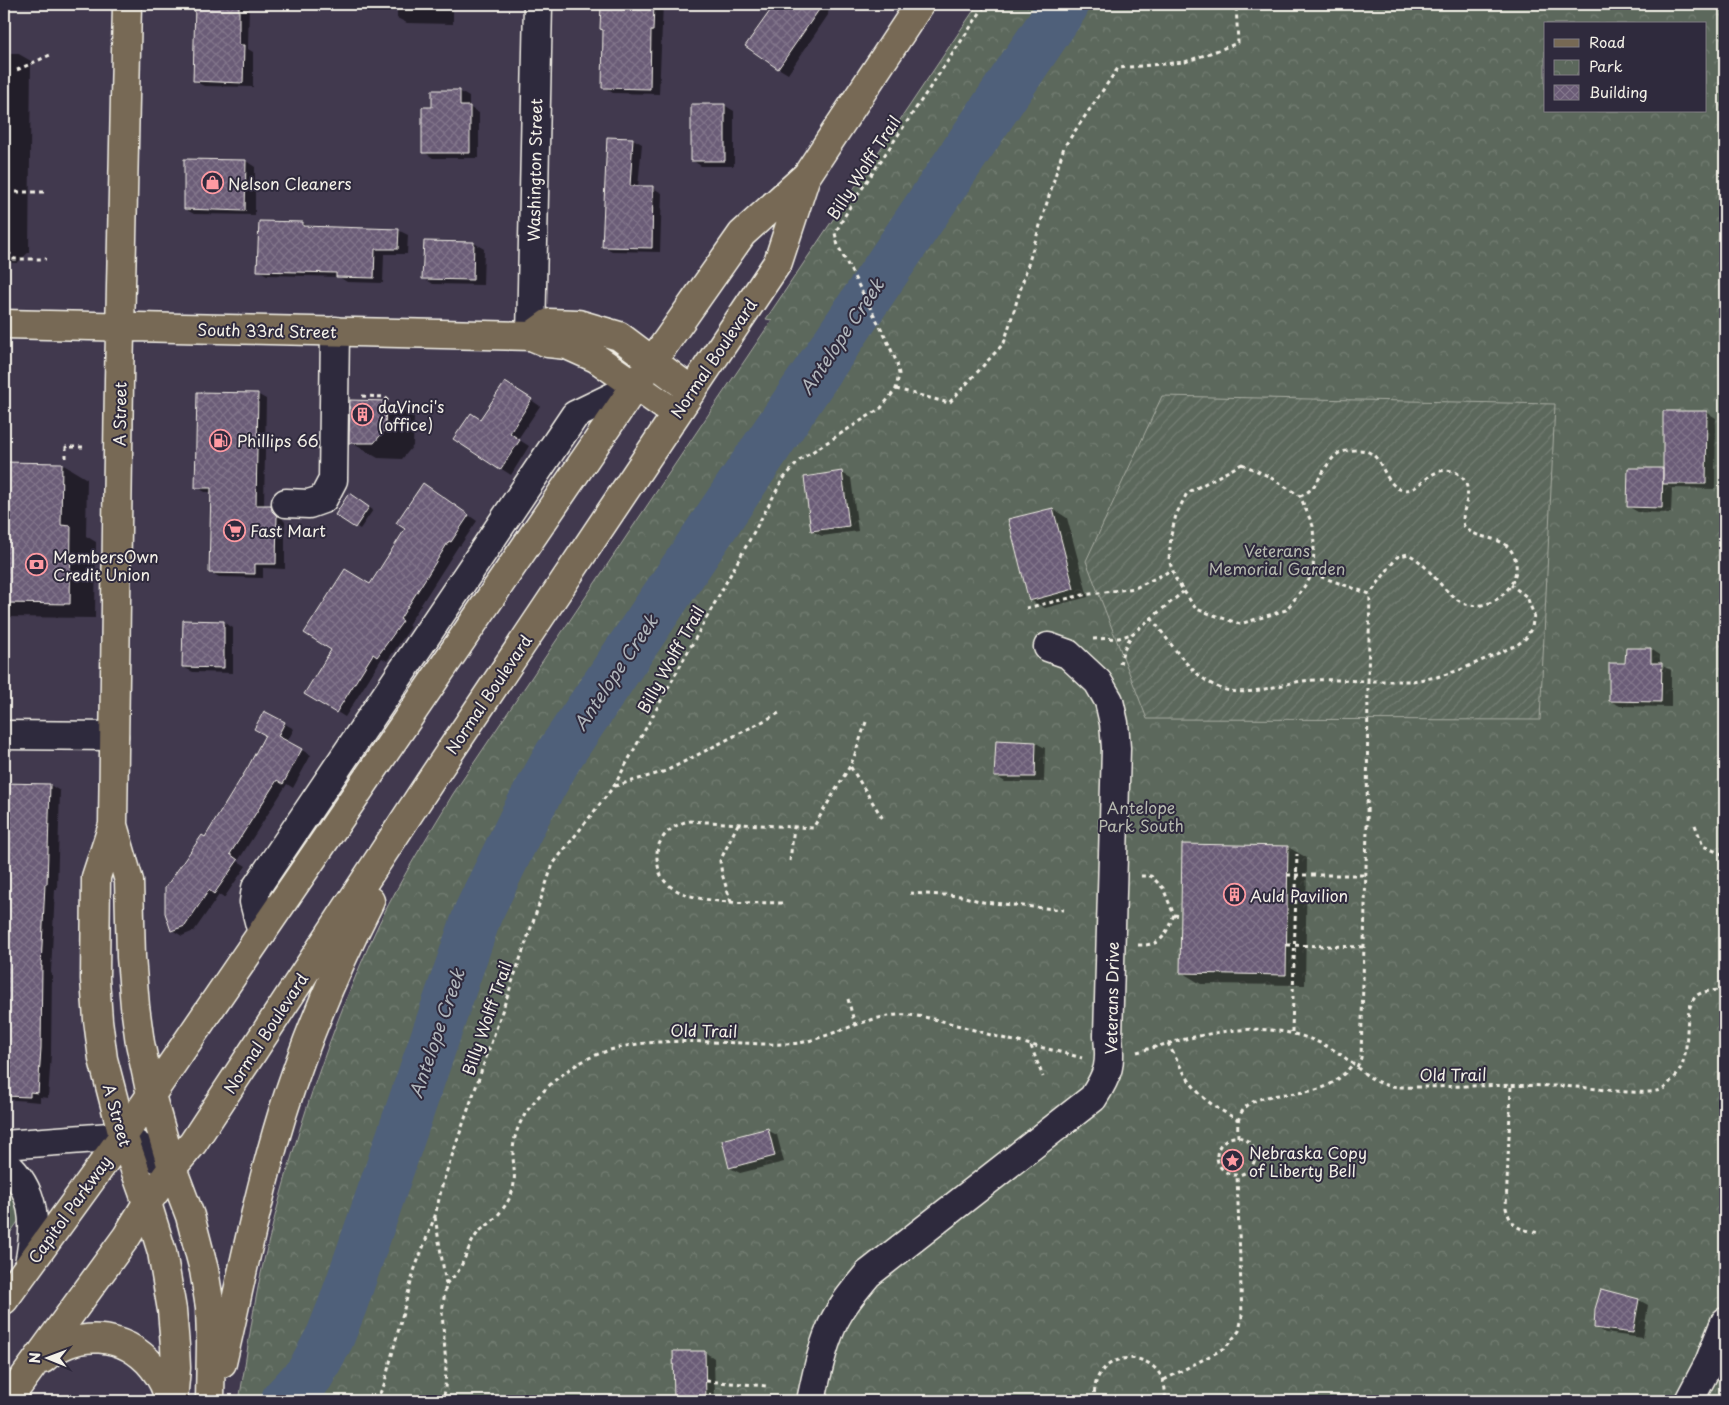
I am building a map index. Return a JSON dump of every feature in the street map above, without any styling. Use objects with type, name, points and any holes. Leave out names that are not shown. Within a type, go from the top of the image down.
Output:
[{"type":"main road","name":"A Street","points":[[128,4],[113,825],[129,881],[130,957],[135,1006],[151,1094],[172,1168],[190,1216],[204,1270],[210,1307],[210,1401]]},
{"type":"main road","name":"Normal Boulevard","points":[[151,1094],[635,386],[742,234],[806,175],[920,4]]},
{"type":"main road","name":"Normal Boulevard","points":[[147,1203],[193,1143],[431,780],[778,262],[806,175]]},
{"type":"main road","points":[[531,336],[549,323],[578,324],[619,336],[692,391]]},
{"type":"main road","name":"South 33rd Street","points":[[4,324],[531,336],[548,344],[567,345],[596,358],[676,414]]},
{"type":"main road","points":[[214,1401],[264,1182],[282,1115],[299,1065],[317,1016],[354,932],[431,780]]},
{"type":"main road","name":"A Street","points":[[113,825],[96,877],[95,979],[98,1020],[103,1059],[123,1136],[162,1252],[172,1310],[176,1368],[173,1401]]},
{"type":"main road","name":"Capitol Parkway","points":[[4,1300],[123,1136],[151,1094]]},
{"type":"main road","points":[[7,1401],[127,1236],[147,1203]]},
{"type":"main road","points":[[28,1372],[49,1353],[72,1341],[85,1338],[112,1341],[129,1346],[140,1353],[165,1384],[169,1401]]},
{"type":"street","name":"Washington Street","points":[[531,336],[538,4]]},
{"type":"street","points":[[286,504],[309,504],[323,499],[333,480],[335,332]]},
{"type":"street","name":"Veterans Drive","points":[[811,1401],[818,1365],[829,1331],[848,1298],[868,1274],[1093,1098],[1106,1078],[1111,1058],[1108,1036],[1116,765],[1114,722],[1109,701],[1098,682],[1068,654],[1048,647]]},
{"type":"street","points":[[4,736],[114,736]]},
{"type":"street","points":[[4,1146],[123,1136],[172,1168]]},
{"type":"street","points":[[4,1162],[19,1178],[28,1196],[34,1218],[33,1243],[29,1264]]},
{"type":"street","points":[[1688,1401],[1709,1363],[1725,1322]]},
{"type":"path","name":"Billy Wolff Trail","points":[[376,1401],[384,1385],[414,1271],[435,1216],[444,1182],[552,864],[614,786],[783,479],[801,459],[881,408],[896,389],[899,374],[897,363],[838,246],[835,233],[846,212],[986,4]]},
{"type":"path","points":[[896,389],[949,403],[1004,343],[1064,146],[1118,68],[1185,62],[1238,43],[1236,4]]},
{"type":"path","points":[[17,70],[50,55]]},
{"type":"path","points":[[16,192],[48,192]]},
{"type":"path","points":[[8,252],[14,259],[46,259]]},
{"type":"path","points":[[360,396],[385,397],[391,403]]},
{"type":"path","points":[[66,458],[66,446],[86,447]]},
{"type":"path","points":[[1300,496],[1305,495],[1314,487],[1329,463],[1340,453],[1348,450],[1363,450],[1376,456],[1391,484],[1402,490],[1415,487],[1439,472],[1455,472],[1461,475],[1468,489],[1462,516],[1464,526],[1473,534],[1502,543],[1508,547],[1513,554],[1516,570],[1511,585],[1500,598],[1490,604],[1478,606],[1457,600],[1428,568],[1408,554],[1402,554],[1394,561],[1370,594],[1361,1058],[1357,1067]]},
{"type":"path","points":[[1242,464],[1268,476],[1300,496],[1313,526],[1313,574],[1286,610],[1240,624],[1196,609],[1174,578],[1169,560],[1171,535],[1176,515],[1187,493],[1242,464]]},
{"type":"path","points":[[1026,608],[1083,595],[1135,588],[1172,570]]},
{"type":"path","points":[[1313,574],[1370,594]]},
{"type":"path","points":[[1151,618],[1192,669],[1211,684],[1232,692],[1256,692],[1304,681],[1412,681],[1460,670],[1517,645],[1526,638],[1532,627],[1534,615],[1527,597],[1511,585]]},
{"type":"path","points":[[1119,670],[1123,651],[1132,634],[1183,592]]},
{"type":"path","points":[[1092,639],[1118,638],[1132,634]]},
{"type":"path","points":[[614,786],[666,771],[778,713]]},
{"type":"path","points":[[782,903],[731,902],[696,898],[678,892],[665,882],[660,873],[656,862],[658,848],[664,836],[678,823],[689,821],[813,828],[850,766],[866,722]]},
{"type":"path","points":[[850,766],[883,819]]},
{"type":"path","points":[[731,902],[720,861],[738,824]]},
{"type":"path","points":[[1694,826],[1703,846],[1725,857]]},
{"type":"path","points":[[790,861],[794,827]]},
{"type":"path","points":[[1292,1032],[1297,854]]},
{"type":"path","points":[[1287,875],[1366,875]]},
{"type":"path","points":[[1150,945],[1164,938],[1174,915],[1163,888],[1151,876]]},
{"type":"path","points":[[910,892],[962,896],[983,902],[1064,910]]},
{"type":"path","points":[[1723,990],[1725,902]]},
{"type":"path","points":[[1174,915],[1181,916]]},
{"type":"path","points":[[1287,945],[1364,947]]},
{"type":"path","name":"Old Trail","points":[[1136,1053],[1168,1043],[1220,1031],[1250,1029],[1292,1032],[1333,1049],[1370,1077],[1385,1084],[1400,1087],[1575,1087],[1644,1092],[1663,1088],[1675,1078],[1683,1066],[1687,1047],[1690,1008],[1698,995],[1711,990],[1723,990]]},
{"type":"path","points":[[848,999],[855,1025]]},
{"type":"path","name":"Old Trail","points":[[446,1284],[457,1273],[478,1233],[502,1210],[511,1194],[515,1178],[514,1137],[523,1116],[541,1094],[561,1075],[588,1058],[614,1048],[638,1043],[798,1043],[821,1038],[855,1025],[886,1017],[907,1015],[951,1024],[1088,1060]]},
{"type":"path","points":[[1168,1043],[1177,1062],[1202,1096],[1239,1121]]},
{"type":"path","points":[[1031,1046],[1043,1077]]},
{"type":"path","points":[[1238,1137],[1239,1121],[1245,1107],[1255,1100],[1320,1089],[1346,1073],[1353,1064]]},
{"type":"path","points":[[1511,1086],[1506,1208],[1509,1218],[1514,1225],[1540,1233]]},
{"type":"path","points":[[1238,1137],[1250,1142],[1254,1148],[1255,1160],[1249,1171],[1237,1175],[1225,1172],[1220,1167],[1217,1155],[1221,1144],[1226,1140],[1238,1137]]},
{"type":"path","points":[[1164,1380],[1225,1348],[1238,1331],[1242,1317],[1237,1175]]},
{"type":"path","points":[[435,1216],[446,1284],[442,1312],[446,1366],[445,1391],[442,1401]]},
{"type":"path","points":[[1095,1401],[1096,1380],[1112,1362],[1124,1358],[1136,1358],[1148,1362],[1157,1370],[1164,1380],[1165,1401]]},
{"type":"path","points":[[706,1381],[767,1386]]},
{"type":"green space","name":"Antelope Park South","points":[[978,4],[1725,4],[1725,1401],[239,1401],[259,1282],[293,1152],[336,1025],[379,924],[409,867],[453,794],[772,320],[766,319]]},
{"type":"green space","name":"Veterans Memorial Garden","points":[[1162,396],[1555,404],[1540,720],[1147,719],[1086,561]]},
{"type":"green space","points":[[4,1162],[30,1204],[4,1242]]},
{"type":"building","points":[[195,4],[239,4],[239,45],[244,45],[243,83],[193,81]]},
{"type":"building","points":[[601,4],[654,4],[653,31],[651,31],[650,89],[602,88],[603,30],[600,29]]},
{"type":"building","points":[[775,4],[823,4],[778,69],[745,46]]},
{"type":"building","points":[[432,90],[460,90],[460,106],[470,106],[470,153],[422,153],[422,107],[432,107]]},
{"type":"building","points":[[691,104],[725,104],[725,161],[691,161]]},
{"type":"building","points":[[607,137],[633,138],[630,186],[653,186],[652,248],[602,247]]},
{"type":"building","points":[[184,159],[246,160],[245,211],[184,209]]},
{"type":"building","points":[[259,221],[303,222],[303,226],[399,229],[398,249],[375,249],[374,278],[336,277],[336,273],[257,271]]},
{"type":"building","points":[[424,241],[474,242],[473,280],[422,279]]},
{"type":"building","points":[[505,382],[532,399],[510,433],[520,440],[500,470],[453,439],[471,413],[480,419]]},
{"type":"building","points":[[197,392],[258,393],[256,505],[271,505],[272,511],[277,516],[276,564],[255,564],[255,574],[209,573],[211,488],[195,488]]},
{"type":"building","name":"daVinci's (office)","points":[[350,400],[386,401],[385,430],[374,443],[349,443]]},
{"type":"building","points":[[1663,411],[1707,411],[1706,484],[1663,484]]},
{"type":"building","name":"MembersOwn Credit Union","points":[[4,462],[62,463],[61,525],[71,526],[70,604],[4,603]]},
{"type":"building","points":[[1628,468],[1663,468],[1662,508],[1627,507]]},
{"type":"building","points":[[842,471],[849,526],[811,531],[804,477]]},
{"type":"building","points":[[423,483],[469,515],[451,542],[449,541],[400,619],[403,621],[377,657],[373,654],[336,713],[304,694],[331,650],[304,633],[345,569],[370,584],[405,529],[396,523]]},
{"type":"building","points":[[349,493],[369,507],[355,528],[335,515]]},
{"type":"building","points":[[1053,508],[1074,589],[1029,601],[1008,519]]},
{"type":"building","points":[[183,620],[224,621],[224,668],[182,667]]},
{"type":"building","points":[[1626,648],[1651,648],[1651,663],[1662,663],[1661,702],[1609,701],[1609,663],[1625,663]]},
{"type":"building","points":[[264,711],[285,722],[278,736],[302,749],[283,784],[277,780],[230,854],[238,860],[214,894],[209,890],[185,926],[171,931],[165,913],[165,888],[202,835],[205,837],[248,767],[265,735],[254,729]]},
{"type":"building","points":[[996,740],[1036,742],[1035,777],[994,777]]},
{"type":"building","points":[[4,783],[50,784],[47,884],[45,884],[41,966],[41,1048],[38,1093],[30,1092],[30,1097],[4,1096]]},
{"type":"building","name":"Auld Pavilion","points":[[1182,844],[1288,846],[1286,975],[1180,973]]},
{"type":"building","points":[[768,1128],[775,1156],[729,1168],[722,1140]]},
{"type":"building","points":[[1601,1289],[1639,1299],[1633,1333],[1594,1328],[1595,1309]]},
{"type":"building","points":[[673,1351],[705,1351],[706,1401],[674,1401]]},
{"type":"waterway","name":"Antelope Creek","points":[[285,1401],[310,1374],[330,1337],[478,913],[526,814],[559,755],[1065,4]]},
{"type":"place","name":"Nelson Cleaners","points":[[212,183]]},
{"type":"place","name":"daVinci's (office)","points":[[362,415]]},
{"type":"place","name":"Phillips 66","points":[[221,440]]},
{"type":"place","name":"Fast Mart","points":[[234,530]]},
{"type":"place","name":"MembersOwn Credit Union","points":[[37,565]]},
{"type":"place","name":"Auld Pavilion","points":[[1234,895]]},
{"type":"place","name":"Nebraska Copy of Liberty Bell","points":[[1233,1161]]}]
